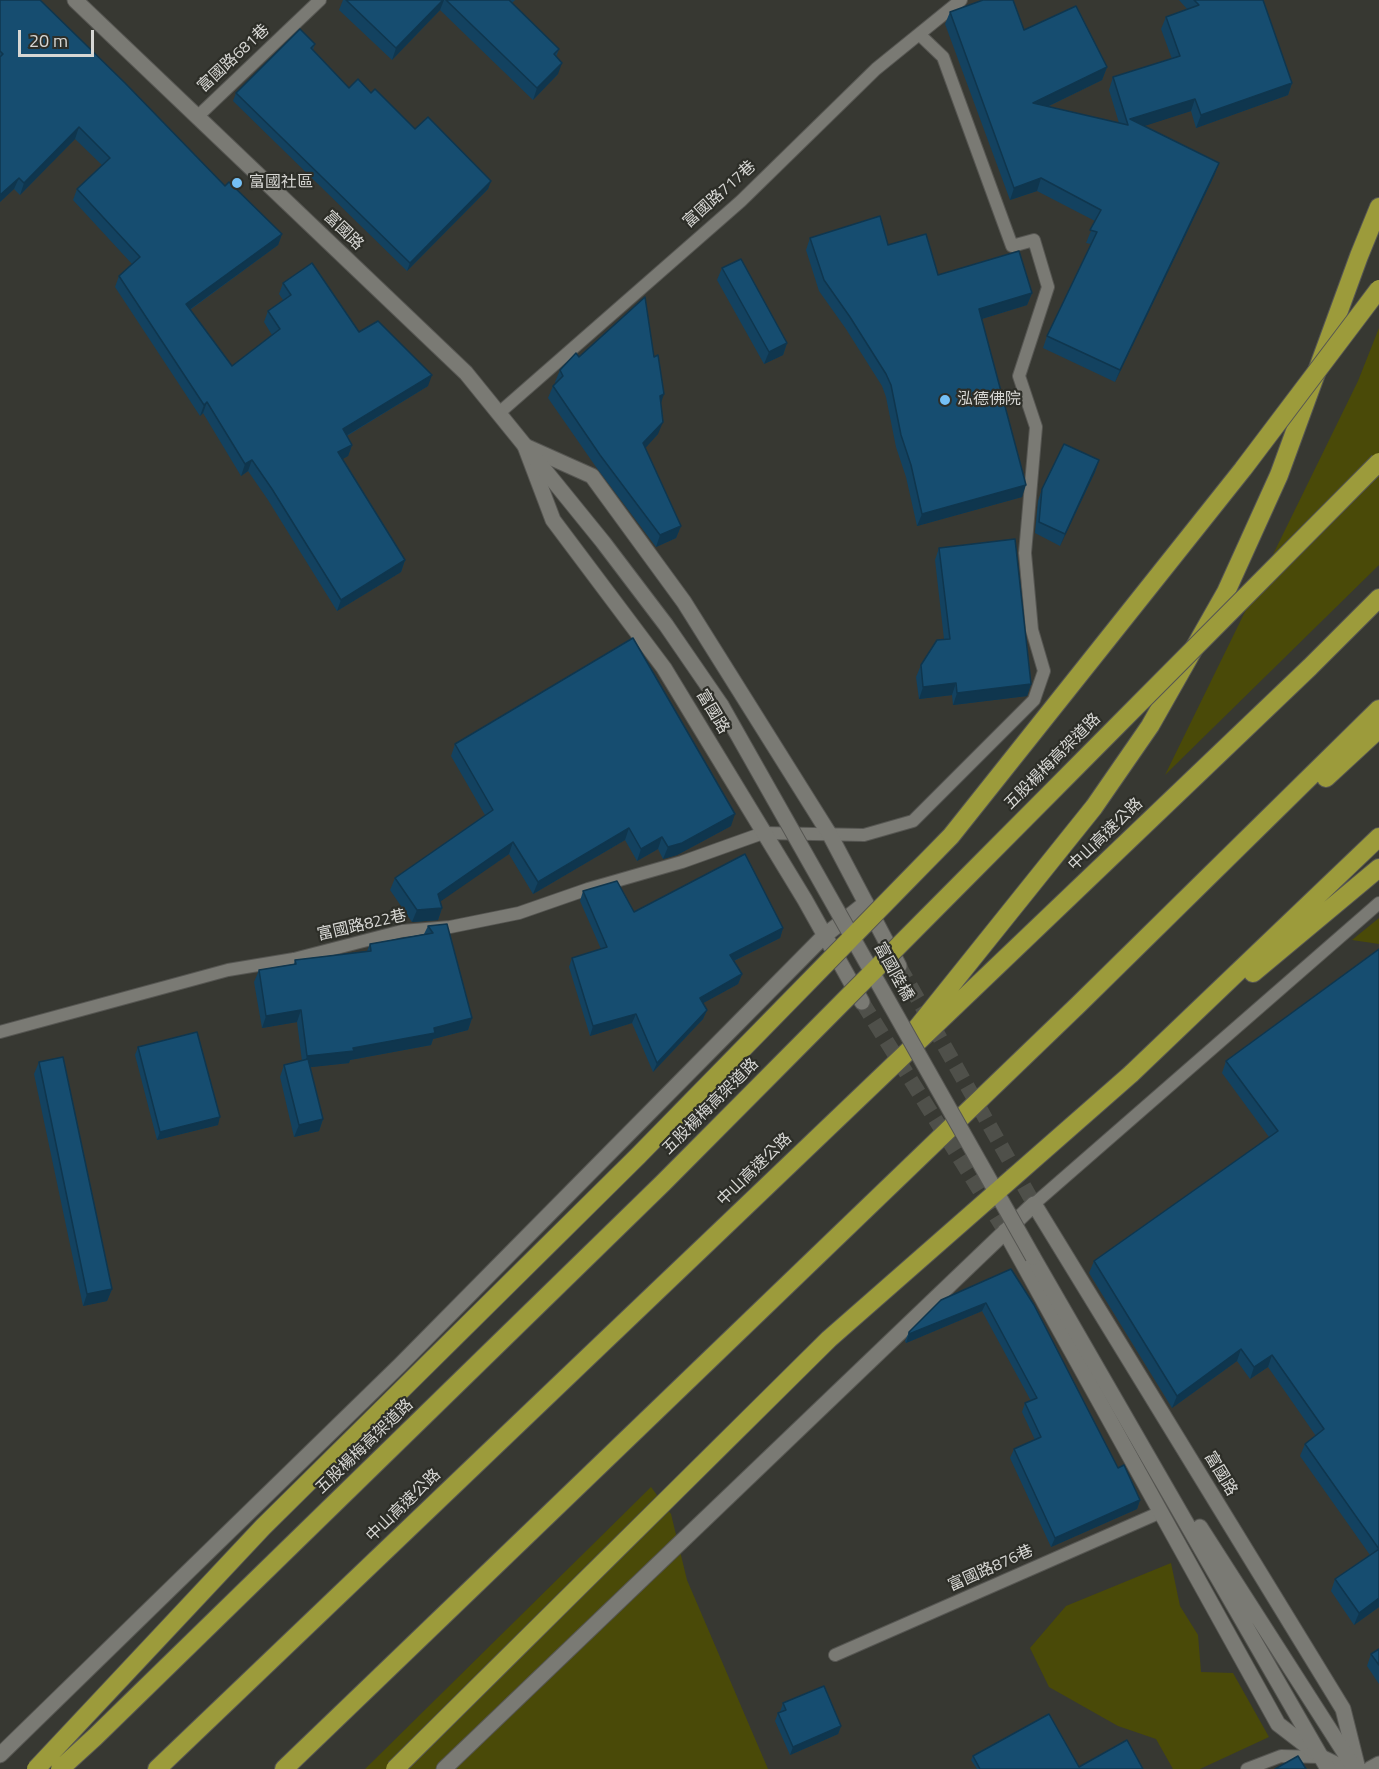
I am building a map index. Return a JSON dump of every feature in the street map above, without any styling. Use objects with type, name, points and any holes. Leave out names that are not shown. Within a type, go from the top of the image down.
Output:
[{"type":"highway","points":[[868,1089],[1094,807],[1150,726],[1226,592],[1279,475],[1379,207]]},
{"type":"highway","points":[[36,1769],[263,1527],[638,1156],[951,836],[1243,469],[1379,289]]},
{"type":"highway","name":"五股楊梅高架道路","points":[[60,1769],[104,1729],[663,1183],[1379,462]]},
{"type":"highway","name":"中山高速公路","points":[[157,1769],[1301,676],[1379,598]]},
{"type":"highway","points":[[284,1769],[1079,1004],[1379,709]]},
{"type":"highway","points":[[1079,1004],[1379,729]]},
{"type":"highway","points":[[1131,1074],[1379,837]]},
{"type":"highway","points":[[395,1769],[829,1339],[1131,1074],[1379,868]]},
{"type":"street","name":"富國路","points":[[75,0],[466,373],[603,542],[652,606],[721,705]]},
{"type":"street","name":"富國路","points":[[525,446],[592,476],[684,602],[830,835],[898,966]]},
{"type":"street","name":"富國路","points":[[525,446],[554,520],[664,668],[862,1002]]},
{"type":"street","name":"富國陸橋","points":[[721,705],[1033,1257]]},
{"type":"street","points":[[0,1755],[400,1365],[824,936],[866,903]]},
{"type":"street","name":"富國路","points":[[1034,1204],[1343,1709],[1357,1769]]},
{"type":"street","points":[[444,1769],[1034,1204]]},
{"type":"street","points":[[1005,1231],[1278,1724],[1324,1763],[1346,1769]]},
{"type":"street","name":"富國路","points":[[1033,1257],[1324,1763]]},
{"type":"street","name":"富國路","points":[[1096,1365],[1357,1769]]},
{"type":"street","points":[[1370,1769],[1379,1764]]},
{"type":"lane","name":"富國路681巷","points":[[197,117],[320,0]]},
{"type":"lane","name":"富國路717巷","points":[[499,413],[741,201],[876,69],[961,0]]},
{"type":"lane","points":[[763,833],[864,835],[913,821],[1034,700],[1044,671],[1032,630],[1025,553],[1036,427],[1019,376],[1048,287],[1034,240],[1012,246],[943,57],[920,35]]},
{"type":"lane","name":"富國路822巷","points":[[0,1032],[228,970],[294,959],[402,932],[450,927],[519,913],[763,833]]},
{"type":"lane","points":[[1034,1204],[1379,903]]},
{"type":"lane","name":"富國路876巷","points":[[835,1655],[1161,1512]]},
{"type":"lane","points":[[1247,1769],[1281,1756],[1324,1763]]},
{"type":"shaded area","points":[[1379,328],[1379,565],[1165,775],[1358,381]]},
{"type":"shaded area","points":[[1379,918],[1379,944],[1352,940]]},
{"type":"shaded area","points":[[651,1487],[671,1514],[687,1580],[768,1769],[365,1769]]},
{"type":"shaded area","points":[[1171,1563],[1180,1606],[1198,1635],[1201,1672],[1233,1673],[1269,1737],[1200,1769],[1173,1769],[1156,1739],[1118,1726],[1049,1687],[1030,1648],[1066,1606]]},
{"type":"building","points":[[0,0],[40,0],[225,186],[229,182],[282,234],[186,304],[232,366],[280,329],[268,311],[291,295],[283,283],[312,263],[359,332],[378,321],[432,375],[343,429],[352,445],[338,452],[405,560],[341,600],[272,489],[252,460],[245,464],[207,402],[204,405],[119,276],[140,257],[77,189],[110,158],[79,127],[24,183],[19,178],[0,195],[0,57],[3,54],[0,51]]},
{"type":"building","points":[[346,0],[443,0],[396,48]]},
{"type":"building","points":[[446,0],[509,0],[559,49],[554,54],[562,63],[537,88]]},
{"type":"building","points":[[983,0],[1013,0],[1024,30],[1076,6],[1107,67],[1033,103],[1128,125],[1113,77],[1180,56],[1166,17],[1199,5],[1194,0],[1263,0],[1292,83],[1201,115],[1195,99],[1130,119],[1219,163],[1120,370],[1047,336],[1097,232],[1090,230],[1101,210],[1041,178],[1014,188],[950,12]]},
{"type":"building","points":[[300,29],[315,44],[311,48],[349,88],[358,79],[371,93],[375,89],[415,129],[428,117],[491,181],[410,263],[236,93]]},
{"type":"building","points":[[880,216],[888,245],[926,234],[938,275],[1019,251],[1032,293],[979,309],[1026,485],[922,514],[911,465],[901,435],[891,385],[850,317],[824,280],[810,238]]},
{"type":"building","points":[[741,259],[787,343],[769,352],[722,268]]},
{"type":"building","points":[[645,297],[654,357],[658,355],[664,394],[660,396],[663,422],[643,443],[681,526],[660,535],[600,455],[553,386],[563,376],[560,370],[576,353],[579,357]]},
{"type":"building","points":[[1064,444],[1099,460],[1065,534],[1039,522],[1042,489]]},
{"type":"building","points":[[1015,539],[1031,684],[957,693],[956,683],[923,687],[921,665],[937,640],[950,639],[939,548]]},
{"type":"building","points":[[633,638],[735,814],[682,843],[668,847],[662,837],[641,849],[629,828],[538,882],[513,842],[438,894],[442,908],[417,910],[395,878],[493,810],[455,744]]},
{"type":"building","points":[[745,854],[783,928],[730,955],[742,974],[700,998],[707,1010],[657,1063],[636,1014],[593,1026],[572,958],[607,947],[583,891],[617,881],[634,912]]},
{"type":"building","points":[[447,924],[472,1018],[434,1028],[435,1033],[353,1048],[354,1051],[307,1056],[301,1010],[266,1016],[259,970],[296,964],[295,960],[371,951],[370,944],[433,933],[428,926]]},
{"type":"building","points":[[1379,949],[1379,1549],[1305,1444],[1324,1429],[1272,1355],[1254,1367],[1241,1349],[1177,1396],[1094,1261],[1278,1131],[1226,1061]]},
{"type":"building","points":[[197,1032],[220,1117],[160,1132],[138,1047]]},
{"type":"building","points":[[63,1057],[112,1289],[87,1294],[39,1062]]},
{"type":"building","points":[[308,1059],[323,1119],[299,1125],[284,1065]]},
{"type":"building","points":[[1011,1269],[1034,1305],[1118,1468],[1124,1465],[1140,1500],[1055,1538],[1014,1449],[1041,1437],[1025,1403],[1037,1398],[986,1303],[909,1334],[941,1300]]},
{"type":"building","points":[[1379,1549],[1379,1598],[1359,1613],[1335,1579]]},
{"type":"building","points":[[1379,1649],[1379,1665],[1371,1654]]},
{"type":"building","points":[[824,1686],[841,1726],[793,1747],[778,1713],[786,1710],[783,1703]]},
{"type":"building","points":[[1049,1714],[1079,1767],[1127,1740],[1143,1769],[980,1769],[973,1756]]},
{"type":"building","points":[[1298,1756],[1306,1769],[1275,1769]]},
{"type":"tunnel","points":[[899,966],[1034,1204]]},
{"type":"tunnel","points":[[862,1002],[1005,1231]]},
{"type":"place","name":"富國社區","points":[[237,183]]},
{"type":"place","name":"泓德佛院","points":[[945,400]]}]
